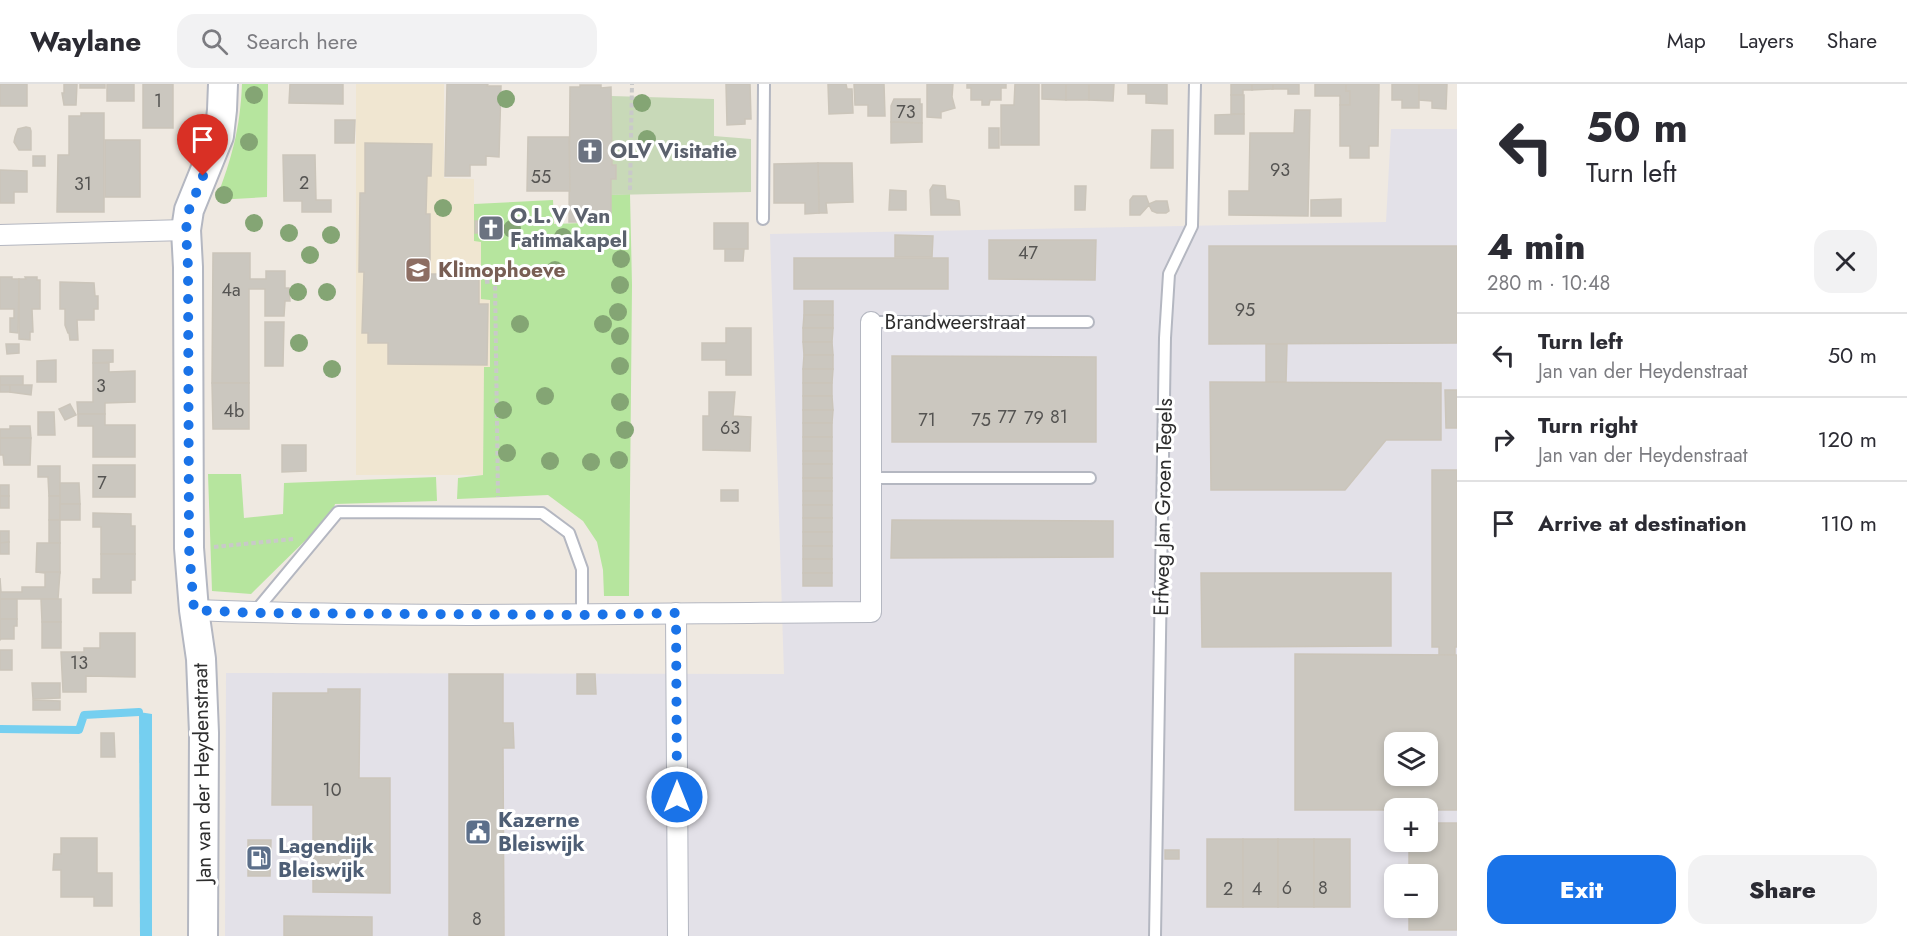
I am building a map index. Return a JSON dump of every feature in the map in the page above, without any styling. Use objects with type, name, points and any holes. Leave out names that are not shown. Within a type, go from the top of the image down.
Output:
[{"type":"street","name":"Jan van der Heydenstraat","points":[[203,936],[204,733],[201,659],[189,548],[186,230],[189,210],[219,136],[223,84]]},
{"type":"street","points":[[0,235],[186,230]]},
{"type":"street","name":"Brandweerstraat","points":[[676,613],[872,612],[871,322]]},
{"type":"street","points":[[194,610],[254,613],[582,615],[676,613],[678,936]]},
{"type":"lane","points":[[763,219],[764,84]]},
{"type":"lane","name":"Erfweg Jan Groen Tegels","points":[[1155,936],[1165,338],[1169,274],[1192,226],[1195,84]]},
{"type":"lane","name":"Brandweerstraat","points":[[871,322],[1088,322]]},
{"type":"lane","points":[[871,478],[1090,478]]},
{"type":"lane","points":[[254,613],[338,512],[542,513],[569,533],[582,569],[582,615]]},
{"type":"path","points":[[630,190],[632,84]]},
{"type":"path","points":[[485,282],[495,281],[498,513]]},
{"type":"path","points":[[189,548],[299,538]]},
{"type":"shaded area","name":"Klimophoeve","points":[[356,84],[444,84],[444,178],[474,179],[474,241],[481,241],[481,299],[490,299],[490,367],[484,368],[483,475],[356,475]]},
{"type":"shaded area","points":[[1391,129],[1457,129],[1457,936],[225,936],[226,673],[784,674],[770,234],[1386,222]]},
{"type":"green space","points":[[242,84],[268,84],[267,197],[216,200],[234,143]]},
{"type":"green space","points":[[611,96],[714,99],[714,136],[751,139],[751,192],[610,195],[611,179],[616,178],[616,165],[612,165]]},
{"type":"green space","points":[[630,194],[632,285],[629,596],[604,596],[603,570],[597,542],[583,521],[548,495],[457,499],[458,478],[483,475],[484,367],[490,367],[490,300],[481,299],[481,242],[474,241],[474,204],[553,200],[554,224],[610,222],[610,195]]},
{"type":"green space","points":[[208,474],[241,474],[244,518],[283,514],[284,483],[436,477],[437,501],[335,504],[333,511],[318,528],[251,594],[212,591]]},
{"type":"water","points":[[139,712],[152,714],[152,936],[140,936]]},
{"type":"building","points":[[0,84],[27,84],[27,106],[0,106]]},
{"type":"building","points":[[64,84],[77,84],[76,105],[64,105],[62,93],[64,93]]},
{"type":"building","points":[[80,84],[105,84],[105,88],[80,88]]},
{"type":"building","points":[[107,84],[134,84],[134,101],[107,101]]},
{"type":"building","points":[[143,84],[173,84],[173,128],[143,128]]},
{"type":"building","points":[[290,84],[343,84],[343,104],[289,103]]},
{"type":"building","points":[[447,84],[501,86],[499,157],[486,156],[486,165],[470,165],[470,176],[445,176]]},
{"type":"building","points":[[726,84],[750,84],[751,119],[745,119],[745,124],[727,125]]},
{"type":"building","points":[[828,84],[846,84],[847,89],[852,89],[853,113],[829,114]]},
{"type":"building","points":[[854,84],[884,84],[885,116],[868,116],[868,105],[855,105]]},
{"type":"building","points":[[927,84],[953,84],[952,97],[955,108],[941,112],[941,118],[927,117]]},
{"type":"building","points":[[967,84],[1006,84],[1006,88],[1001,88],[1001,100],[990,100],[989,105],[982,105],[982,100],[971,100],[971,88],[967,88]]},
{"type":"building","points":[[1015,84],[1039,84],[1039,145],[1001,145],[1001,105],[1014,105]]},
{"type":"building","points":[[1042,84],[1066,84],[1066,100],[1042,99]]},
{"type":"building","points":[[1066,84],[1089,84],[1089,100],[1066,100]]},
{"type":"building","points":[[1089,84],[1114,84],[1113,101],[1089,100]]},
{"type":"building","points":[[1128,84],[1167,84],[1167,104],[1146,103],[1146,94],[1128,94]]},
{"type":"building","points":[[1231,84],[1252,84],[1252,90],[1243,90],[1243,95],[1231,95]]},
{"type":"building","points":[[1252,84],[1273,84],[1273,89],[1252,90]]},
{"type":"building","points":[[1273,84],[1299,84],[1299,94],[1288,94],[1288,89],[1273,89]]},
{"type":"building","points":[[1315,84],[1346,84],[1346,91],[1350,91],[1350,105],[1340,105],[1340,96],[1315,96]]},
{"type":"building","points":[[1346,84],[1379,84],[1378,146],[1369,146],[1369,158],[1350,158],[1350,146],[1340,146],[1340,105],[1350,105],[1350,91],[1346,91]]},
{"type":"building","points":[[1392,84],[1419,84],[1419,108],[1402,108],[1402,100],[1392,100]]},
{"type":"building","points":[[1419,84],[1447,84],[1446,109],[1432,108],[1432,101],[1419,100]]},
{"type":"building","name":"OLV Visitatie","points":[[580,85],[611,87],[612,165],[616,165],[616,179],[611,179],[611,222],[569,222],[570,87],[580,87]]},
{"type":"building","points":[[1231,95],[1244,95],[1244,114],[1231,114]]},
{"type":"building","points":[[894,99],[920,99],[922,123],[891,122],[891,106]]},
{"type":"building","points":[[1295,110],[1310,110],[1308,216],[1229,215],[1229,191],[1249,191],[1250,133],[1294,133]]},
{"type":"building","points":[[81,113],[104,113],[104,212],[57,212],[58,155],[69,155],[69,116],[81,116]]},
{"type":"building","points":[[1244,114],[1244,134],[1215,134],[1215,115]]},
{"type":"building","points":[[335,120],[355,120],[354,143],[335,143]]},
{"type":"building","points":[[891,122],[922,123],[922,142],[891,143]]},
{"type":"building","points":[[26,127],[31,131],[31,150],[19,150],[14,142],[15,137],[18,129]]},
{"type":"building","points":[[989,128],[999,128],[999,148],[989,148]]},
{"type":"building","points":[[1152,130],[1173,130],[1173,168],[1151,168]]},
{"type":"building","points":[[528,137],[569,137],[570,191],[527,191]]},
{"type":"building","points":[[105,140],[140,140],[140,197],[105,197]]},
{"type":"building","points":[[365,143],[432,144],[431,176],[427,176],[426,214],[430,214],[430,274],[479,274],[479,304],[488,304],[487,365],[388,364],[388,343],[368,343],[368,333],[362,333],[364,272],[359,272],[360,193],[365,193]]},
{"type":"building","points":[[283,155],[315,155],[316,200],[331,200],[331,212],[302,212],[302,201],[284,201]]},
{"type":"building","points":[[33,156],[45,156],[45,166],[33,166]]},
{"type":"building","points":[[818,163],[852,163],[853,202],[826,203],[827,213],[819,213]]},
{"type":"building","points":[[818,163],[819,213],[805,214],[805,203],[774,203],[774,164]]},
{"type":"building","points":[[0,170],[27,171],[27,192],[14,192],[14,203],[0,203]]},
{"type":"building","points":[[933,185],[945,186],[946,199],[959,201],[960,215],[931,215],[930,190]]},
{"type":"building","points":[[1075,186],[1086,186],[1085,210],[1075,210]]},
{"type":"building","points":[[890,190],[906,191],[906,210],[889,210]]},
{"type":"building","points":[[1133,196],[1146,196],[1149,204],[1156,201],[1167,201],[1169,211],[1157,213],[1152,211],[1149,205],[1140,215],[1130,215],[1130,200]]},
{"type":"building","points":[[1341,199],[1341,216],[1311,216],[1311,200]]},
{"type":"building","points":[[475,221],[484,221],[483,233],[475,233]]},
{"type":"building","points":[[498,221],[498,235],[489,234],[489,222]]},
{"type":"building","points":[[714,223],[748,223],[748,249],[714,249]]},
{"type":"building","points":[[895,235],[933,236],[932,257],[895,257]]},
{"type":"building","points":[[989,240],[1096,240],[1095,280],[989,279]]},
{"type":"building","points":[[1209,246],[1457,246],[1457,343],[1209,344]]},
{"type":"building","points":[[725,249],[744,249],[743,261],[725,261]]},
{"type":"building","points":[[213,253],[250,253],[250,279],[266,279],[266,271],[285,271],[285,288],[289,288],[290,301],[285,301],[284,316],[265,316],[265,289],[249,289],[249,383],[212,383]]},
{"type":"building","points":[[794,258],[948,258],[948,289],[794,289]]},
{"type":"building","points":[[0,277],[19,279],[18,333],[10,332],[10,318],[14,318],[14,309],[0,309]]},
{"type":"building","points":[[25,277],[37,277],[37,280],[40,280],[40,309],[32,309],[33,332],[30,332],[30,340],[19,339],[19,279],[26,279]]},
{"type":"building","points":[[60,282],[94,283],[95,296],[98,296],[98,309],[94,309],[94,320],[77,320],[78,340],[70,340],[65,325],[65,309],[60,309]]},
{"type":"building","points":[[804,301],[833,301],[833,315],[804,315]]},
{"type":"building","points":[[804,315],[833,315],[833,328],[803,328]]},
{"type":"building","points":[[265,322],[284,322],[283,366],[265,366]]},
{"type":"building","points":[[726,328],[751,328],[751,375],[726,375],[726,360],[702,360],[702,343],[726,343]]},
{"type":"building","points":[[803,328],[833,328],[832,342],[803,342]]},
{"type":"building","points":[[803,342],[832,342],[833,355],[804,355]]},
{"type":"building","points":[[6,344],[19,344],[19,353],[7,354]]},
{"type":"building","points":[[1266,344],[1287,344],[1286,382],[1266,382]]},
{"type":"building","points":[[93,350],[113,350],[113,362],[93,363]]},
{"type":"building","points":[[804,355],[833,355],[833,369],[803,369]]},
{"type":"building","points":[[892,356],[1096,357],[1096,442],[892,442]]},
{"type":"building","points":[[56,360],[56,382],[37,382],[37,361]]},
{"type":"building","points":[[93,363],[109,363],[109,372],[135,371],[135,402],[105,403],[105,414],[78,414],[77,402],[93,402]]},
{"type":"building","points":[[803,369],[833,369],[832,383],[803,383]]},
{"type":"building","points":[[0,376],[23,376],[23,385],[0,385]]},
{"type":"building","points":[[1210,382],[1441,383],[1441,440],[1386,440],[1345,490],[1211,490]]},
{"type":"building","points":[[212,383],[249,383],[249,429],[213,429]]},
{"type":"building","points":[[803,383],[832,383],[832,396],[803,396]]},
{"type":"building","points":[[0,385],[10,385],[10,392],[0,392]]},
{"type":"building","points":[[10,385],[32,385],[31,395],[10,392]]},
{"type":"building","points":[[1445,390],[1457,390],[1457,428],[1446,428]]},
{"type":"building","points":[[709,392],[735,392],[733,416],[751,417],[750,451],[703,450],[703,416],[709,416]]},
{"type":"building","points":[[803,396],[832,396],[833,410],[803,410]]},
{"type":"building","points":[[70,404],[76,415],[65,420],[59,409]]},
{"type":"building","points":[[803,410],[833,410],[832,423],[803,423]]},
{"type":"building","points":[[38,412],[54,412],[55,435],[38,435]]},
{"type":"building","points":[[78,414],[105,414],[105,425],[135,425],[135,457],[93,457],[93,426],[78,426]]},
{"type":"building","points":[[803,423],[832,423],[832,437],[803,437]]},
{"type":"building","points":[[10,426],[30,426],[31,438],[0,438],[0,429],[10,429]]},
{"type":"building","points":[[803,437],[832,437],[832,451],[803,451]]},
{"type":"building","points":[[0,438],[31,438],[30,465],[4,465],[3,455],[0,455]]},
{"type":"building","points":[[282,445],[306,445],[306,471],[282,472]]},
{"type":"building","points":[[803,451],[832,451],[832,464],[803,464]]},
{"type":"building","points":[[803,464],[832,464],[832,478],[803,478]]},
{"type":"building","points":[[93,465],[135,465],[135,497],[93,497]]},
{"type":"building","points":[[38,466],[60,466],[60,496],[49,496],[48,477],[38,477]]},
{"type":"building","points":[[1432,470],[1457,470],[1457,647],[1455,647],[1455,655],[1439,655],[1439,647],[1432,647]]},
{"type":"building","points":[[803,478],[832,478],[832,491],[803,491]]},
{"type":"building","points":[[60,483],[79,483],[80,504],[60,504]]},
{"type":"building","points":[[0,485],[9,485],[9,496],[0,496]]},
{"type":"building","points":[[721,490],[738,490],[738,501],[721,501]]},
{"type":"building","points":[[803,491],[832,491],[832,505],[803,505]]},
{"type":"building","points":[[0,496],[9,496],[9,508],[0,508]]},
{"type":"building","points":[[49,496],[60,496],[60,520],[49,520]]},
{"type":"building","points":[[60,504],[80,504],[80,520],[60,520]]},
{"type":"building","points":[[803,505],[832,505],[832,518],[803,518]]},
{"type":"building","points":[[93,513],[131,514],[131,526],[135,526],[135,554],[101,554],[101,527],[93,527]]},
{"type":"building","points":[[803,518],[832,518],[832,532],[803,532]]},
{"type":"building","points":[[49,520],[60,520],[60,543],[49,543]]},
{"type":"building","points":[[892,520],[1113,521],[1113,557],[891,558]]},
{"type":"building","points":[[0,531],[9,531],[9,542],[0,543]]},
{"type":"building","points":[[803,532],[832,532],[832,546],[803,546]]},
{"type":"building","points":[[9,542],[9,554],[0,554],[0,543]]},
{"type":"building","points":[[37,543],[60,543],[60,573],[36,572]]},
{"type":"building","points":[[803,546],[832,546],[832,559],[803,559]]},
{"type":"building","points":[[101,554],[135,554],[135,580],[131,580],[131,593],[93,593],[93,579],[101,579]]},
{"type":"building","points":[[803,559],[832,559],[832,573],[803,573]]},
{"type":"building","points":[[36,572],[60,572],[58,599],[0,599],[0,578],[1,592],[22,592],[22,587],[45,587],[45,573]]},
{"type":"building","points":[[803,573],[832,573],[832,586],[803,586]]},
{"type":"building","points":[[1201,573],[1391,573],[1391,646],[1202,647]]},
{"type":"building","points":[[0,599],[17,599],[17,619],[0,619]]},
{"type":"building","points":[[41,599],[61,599],[61,622],[42,622]]},
{"type":"building","points":[[0,619],[17,619],[17,626],[14,626],[14,639],[0,640]]},
{"type":"building","points":[[42,622],[61,622],[61,648],[42,648]]},
{"type":"building","points":[[100,633],[135,633],[135,677],[86,676],[86,692],[63,692],[61,652],[84,652],[84,648],[100,648]]},
{"type":"building","points":[[0,650],[12,650],[12,670],[0,670]]},
{"type":"building","points":[[1295,654],[1457,655],[1457,810],[1438,810],[1438,798],[1384,798],[1384,810],[1295,810]]},
{"type":"building","points":[[449,674],[503,674],[503,723],[513,723],[514,748],[503,748],[504,936],[449,936]]},
{"type":"building","points":[[577,674],[595,674],[596,694],[577,694]]},
{"type":"building","points":[[32,683],[60,683],[60,698],[33,699]]},
{"type":"building","points":[[328,689],[360,689],[359,778],[390,778],[390,893],[313,892],[313,805],[272,805],[273,693],[328,693]]},
{"type":"building","points":[[33,700],[60,701],[60,710],[33,710]]},
{"type":"building","points":[[101,733],[114,733],[115,757],[101,757]]},
{"type":"building","points":[[1438,823],[1457,823],[1457,930],[1409,930],[1409,918],[1438,918],[1438,864],[1409,864],[1409,852],[1438,852]]},
{"type":"building","points":[[61,838],[97,838],[97,873],[112,873],[112,906],[94,906],[94,897],[61,897],[61,870],[53,870],[54,854],[61,854]]},
{"type":"building","points":[[1207,839],[1243,839],[1243,907],[1207,907]]},
{"type":"building","points":[[1243,839],[1278,839],[1278,907],[1243,907]]},
{"type":"building","points":[[1278,839],[1314,839],[1314,907],[1278,907]]},
{"type":"building","points":[[1314,839],[1350,839],[1350,907],[1314,907]]},
{"type":"building","points":[[248,840],[271,840],[270,876],[248,876]]},
{"type":"building","points":[[1165,850],[1179,850],[1179,859],[1165,859]]},
{"type":"building","points":[[284,916],[372,917],[372,936],[284,936]]},
{"type":"waterway","points":[[0,729],[79,730],[84,715],[139,712]]},
{"type":"place","name":"OLV Visitatie","points":[[590,151]]},
{"type":"place","name":"O.L.V Van Fatimakapel","points":[[491,228]]},
{"type":"place","name":"Klimophoeve","points":[[418,270]]},
{"type":"place","name":"Kazerne Bleiswijk","points":[[478,832]]},
{"type":"place","name":"Lagendijk Bleiswijk","points":[[259,858]]},
{"type":"route","points":[[203,176],[189,210],[186,230],[189,548],[194,610],[254,613],[582,615],[676,613],[677,797]]}]
